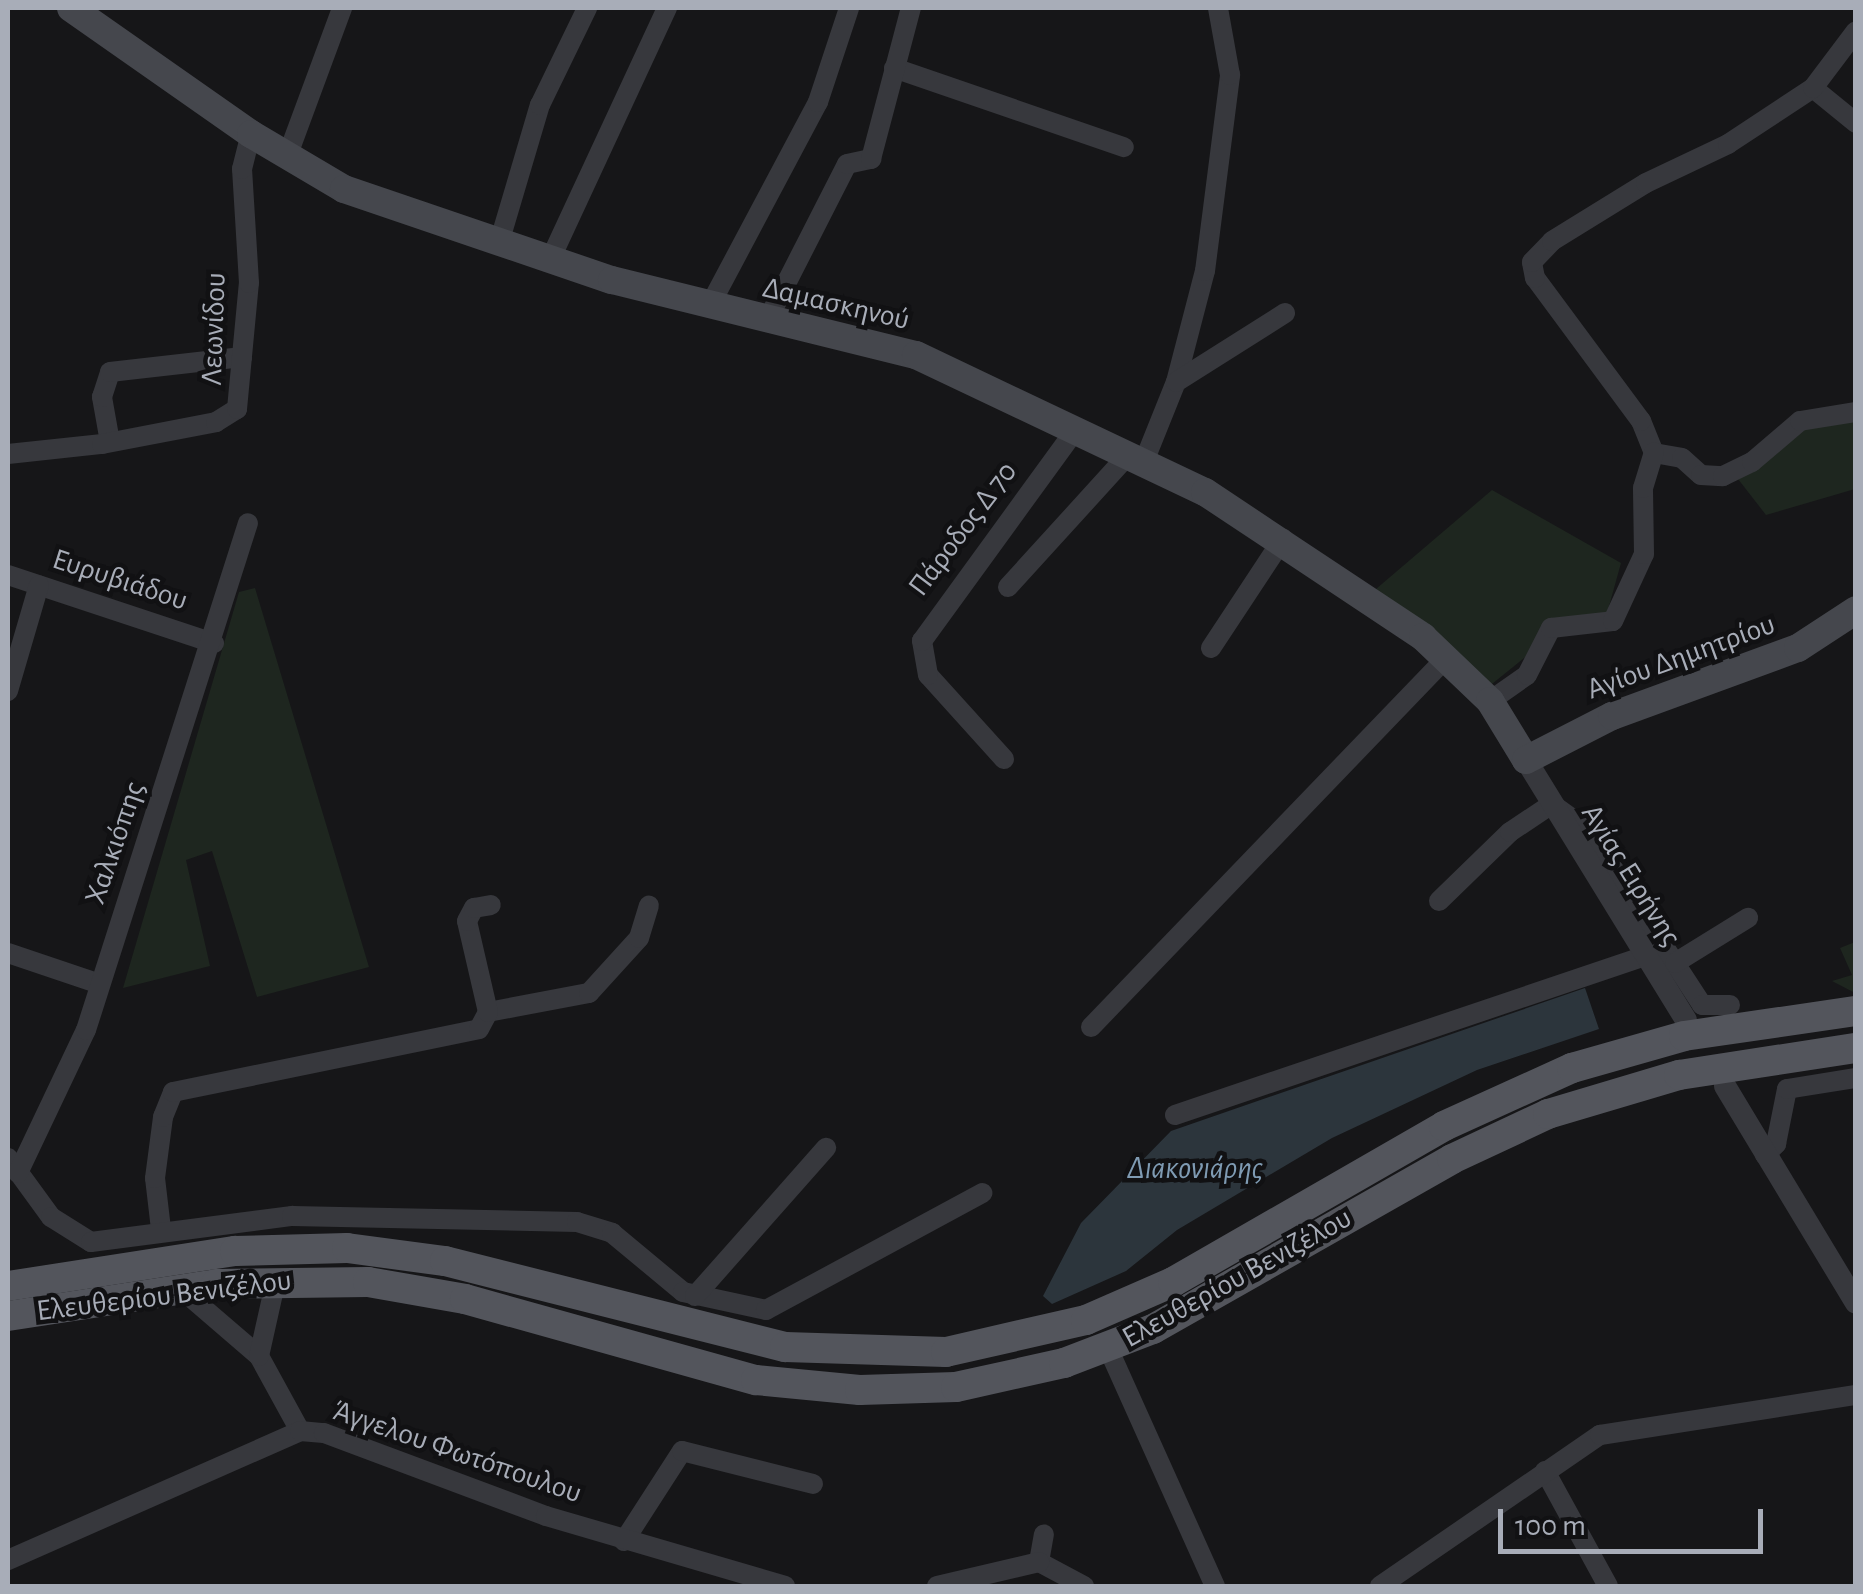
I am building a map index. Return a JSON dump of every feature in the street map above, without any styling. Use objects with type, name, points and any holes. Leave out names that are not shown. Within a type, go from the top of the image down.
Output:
[{"type":"main road","name":"Δαμασκηνού","points":[[71,8],[287,157],[358,194],[550,260],[709,307],[916,356],[1135,460],[1283,539],[1447,657],[1490,700],[1526,760]]},
{"type":"main road","name":"Αγίου Δημητρίου","points":[[1526,760],[1600,721],[1798,648],[1856,610]]},
{"type":"main road","name":"Ελευθερίου Βενιζέλου","points":[[8,1286],[259,1249],[364,1249],[445,1261],[785,1347],[946,1352],[1086,1320],[1172,1282],[1464,1115],[1639,1046],[1856,1010]]},
{"type":"main road","name":"Ελευθερίου Βενιζέλου","points":[[8,1316],[180,1289],[276,1280],[368,1282],[444,1294],[683,1363],[803,1387],[956,1387],[1108,1348],[1201,1305],[1478,1145],[1559,1110],[1654,1080],[1856,1048]]},
{"type":"street","points":[[287,157],[342,8]]},
{"type":"street","points":[[499,243],[540,105],[587,8]]},
{"type":"street","points":[[550,260],[667,8]]},
{"type":"street","points":[[709,307],[818,102],[848,8]]},
{"type":"street","points":[[767,321],[847,164],[871,160],[911,8]]},
{"type":"street","points":[[1008,587],[1135,460],[1176,382],[1205,271],[1230,76],[1218,8]]},
{"type":"street","points":[[1490,700],[1527,675],[1551,628],[1612,621],[1644,554],[1644,488],[1654,454],[1629,403],[1535,278],[1532,262],[1552,242],[1646,183],[1728,144],[1813,88],[1856,31]]},
{"type":"street","points":[[894,68],[1124,146]]},
{"type":"street","points":[[1813,88],[1856,124]]},
{"type":"street","name":"Λεωνίδου","points":[[8,454],[110,442],[227,418],[241,402],[249,283],[242,170],[252,134]]},
{"type":"street","points":[[1176,382],[1286,313]]},
{"type":"street","points":[[110,442],[102,396],[110,372],[242,358]]},
{"type":"street","points":[[1654,454],[1682,458],[1701,475],[1723,476],[1752,462],[1800,421],[1856,412]]},
{"type":"street","name":"Πάροδος Δ 70","points":[[1004,759],[928,675],[922,641],[1074,432]]},
{"type":"street","name":"Χαλκιόπης","points":[[13,1166],[63,1087],[214,643],[248,523]]},
{"type":"street","points":[[1211,648],[1283,539]]},
{"type":"street","name":"Ευρυβιάδου","points":[[8,574],[214,643]]},
{"type":"street","points":[[8,691],[40,586]]},
{"type":"street","points":[[1090,1027],[1447,657]]},
{"type":"street","name":"Αγίας Ειρήνης","points":[[1526,760],[1686,1020]]},
{"type":"street","points":[[1439,902],[1510,832],[1552,804],[1588,830],[1702,1004],[1730,1005]]},
{"type":"street","points":[[160,1229],[155,1178],[159,1136],[176,1089],[465,1034],[484,1025],[488,1012],[467,926],[471,910],[491,905]]},
{"type":"street","points":[[488,1012],[589,993],[639,938],[649,905]]},
{"type":"street","points":[[1675,963],[1748,918]]},
{"type":"street","points":[[8,954],[100,984]]},
{"type":"street","points":[[1175,1115],[1646,956]]},
{"type":"street","points":[[1765,1155],[1776,1144],[1787,1090],[1856,1078]]},
{"type":"street","points":[[1724,1086],[1856,1303]]},
{"type":"street","points":[[695,1296],[826,1148]]},
{"type":"street","points":[[13,1166],[50,1217],[91,1242],[104,1270]]},
{"type":"street","points":[[91,1242],[160,1229],[292,1216],[576,1222],[612,1232],[663,1279],[695,1296],[772,1309],[982,1194]]},
{"type":"street","points":[[259,1356],[276,1280]]},
{"type":"street","points":[[180,1289],[259,1356],[300,1432]]},
{"type":"street","points":[[1108,1348],[1215,1586]]},
{"type":"street","points":[[1380,1586],[1590,1439],[1622,1428],[1856,1395]]},
{"type":"street","name":"Άγγελου Φωτόπουλου","points":[[8,1560],[300,1432],[324,1432],[624,1541],[785,1586]]},
{"type":"street","points":[[624,1541],[682,1451],[813,1484]]},
{"type":"street","points":[[1545,1470],[1608,1586]]},
{"type":"street","points":[[1039,1562],[1044,1534]]},
{"type":"street","points":[[937,1586],[1039,1562],[1084,1586]]},
{"type":"shaded area","points":[[1855,416],[1855,489],[1766,515],[1738,479],[1794,428]]},
{"type":"shaded area","points":[[1492,490],[1621,563],[1606,617],[1574,618],[1487,688],[1376,589]]},
{"type":"shaded area","points":[[255,588],[369,967],[257,997],[212,851],[186,860],[210,966],[123,988],[239,592]]},
{"type":"shaded area","points":[[1855,942],[1855,993],[1832,981],[1852,975],[1840,948]]},
{"type":"water","name":"Διακονιάρης","points":[[1585,988],[1599,1029],[1477,1070],[1332,1138],[1177,1230],[1126,1271],[1052,1304],[1043,1296],[1081,1223],[1171,1131]]}]
